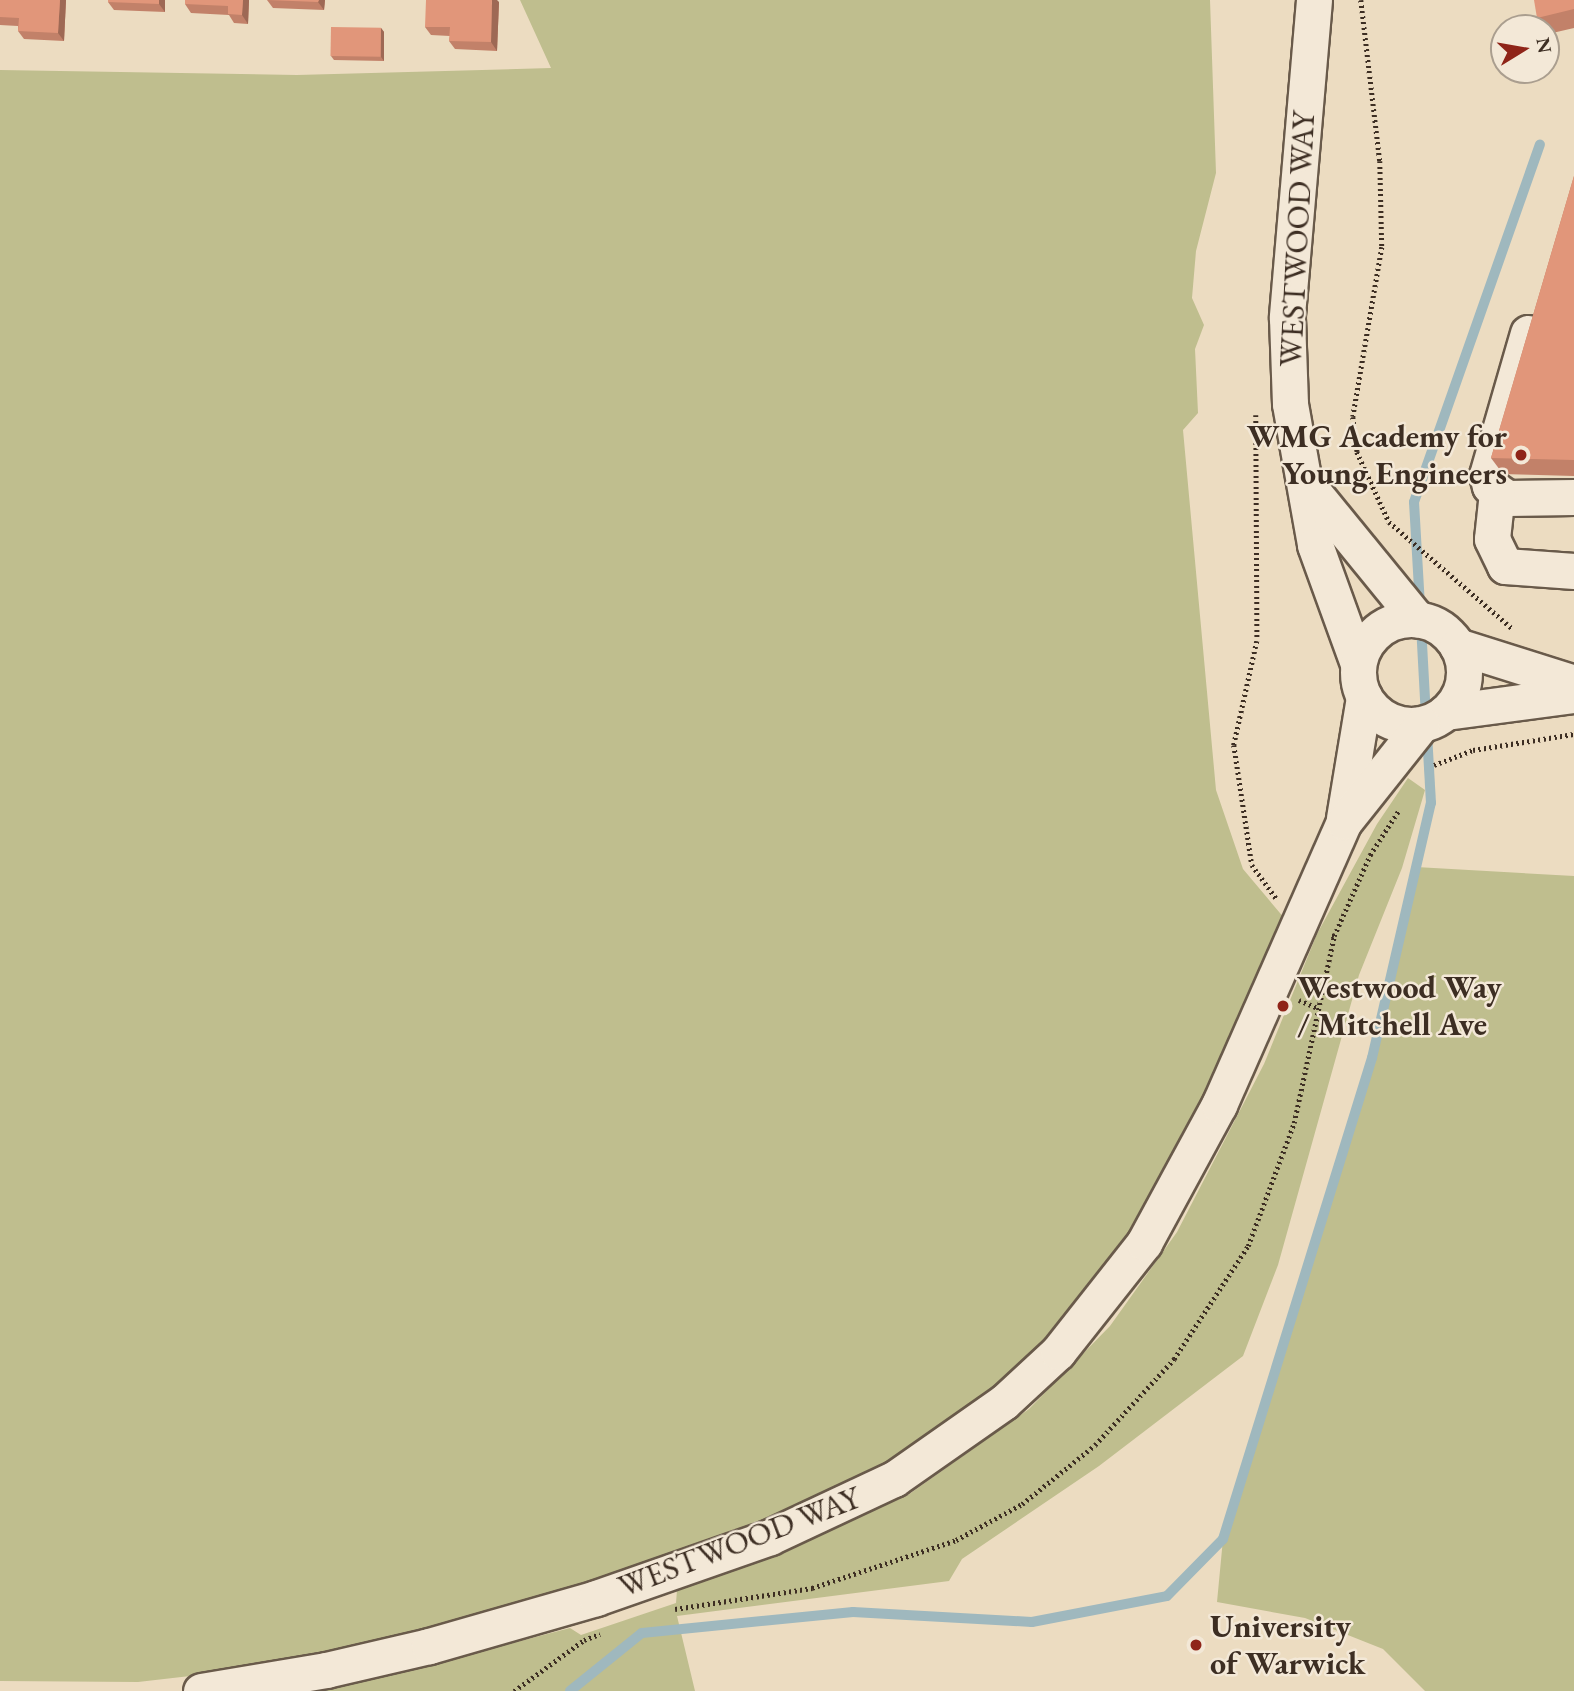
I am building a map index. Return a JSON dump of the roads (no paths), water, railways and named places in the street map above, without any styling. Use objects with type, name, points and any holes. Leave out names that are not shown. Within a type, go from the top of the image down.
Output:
[{"type":"street","name":"WESTWOOD WAY","points":[[1314,0],[1287,318],[1290,404],[1315,545],[1361,681],[1344,822]]},
{"type":"street","points":[[1528,333],[1487,475],[1497,492],[1507,498],[1574,497]]},
{"type":"street","name":"WESTWOOD WAY","points":[[1302,478],[1417,620]]},
{"type":"street","points":[[1497,492],[1492,538],[1497,557],[1505,566],[1574,571]]},
{"type":"street","points":[[1574,683],[1457,646],[1442,629],[1417,620],[1394,622],[1377,631],[1361,681],[1392,722],[1434,718],[1574,695]]},
{"type":"street","points":[[1434,718],[1462,685],[1457,646]]},
{"type":"street","name":"WESTWOOD WAY","points":[[201,1691],[326,1670],[596,1598],[770,1537],[846,1503],[955,1439],[1058,1352],[1144,1243],[1220,1104],[1344,822],[1434,718]]},
{"type":"waterway","points":[[1420,606],[1414,502],[1540,145]]},
{"type":"waterway","points":[[1421,625],[1426,718]]},
{"type":"waterway","points":[[570,1691],[642,1633],[853,1612],[1032,1622],[1167,1596],[1223,1539],[1372,1058],[1431,803],[1427,733]]},
{"type":"place","name":"WMG Academy for Young Engineers","points":[[1521,455]]},
{"type":"place","name":"Westwood Way / Mitchell Ave","points":[[1283,1006]]},
{"type":"place","name":"University of Warwick","points":[[1196,1645]]}]
